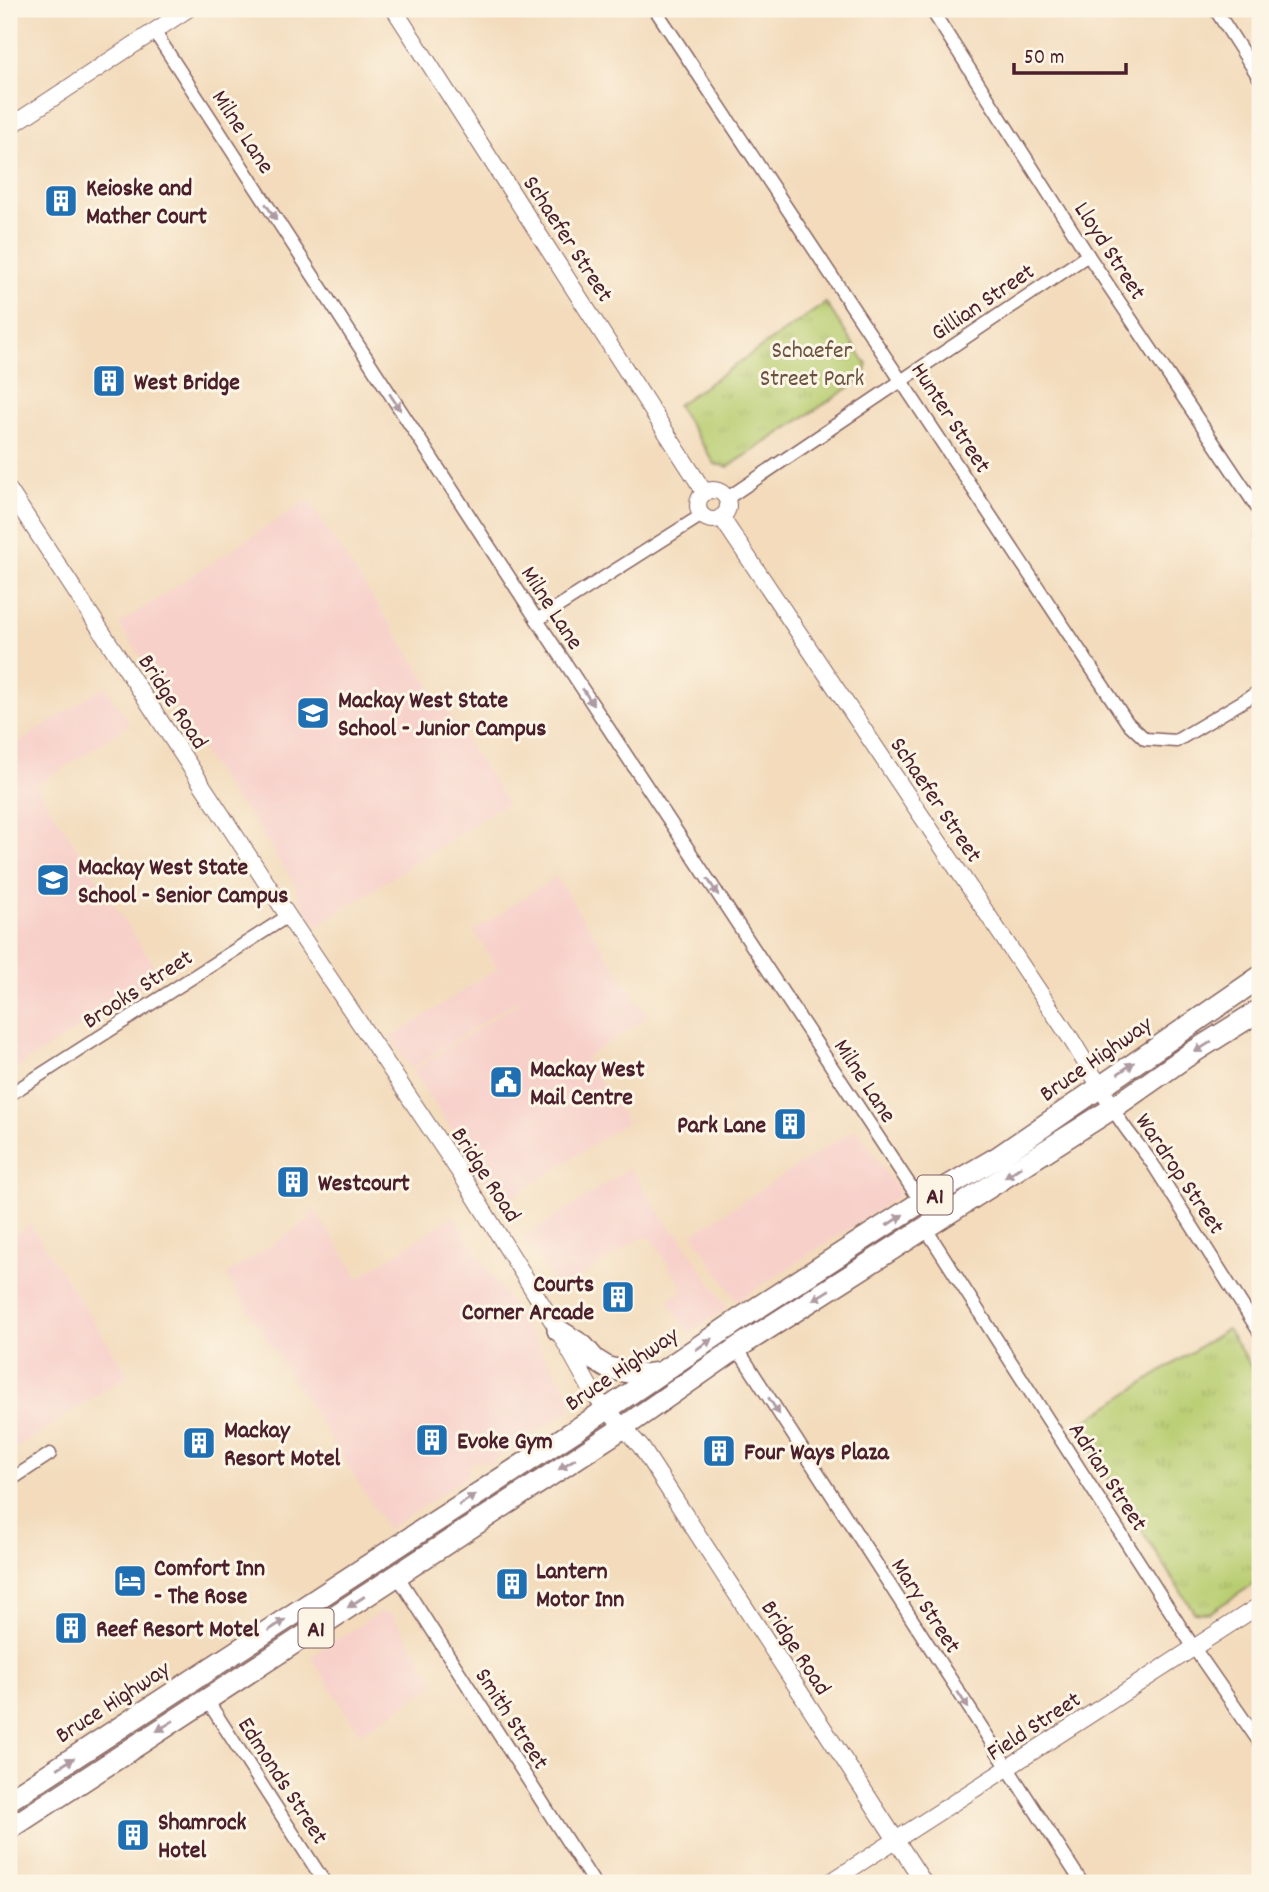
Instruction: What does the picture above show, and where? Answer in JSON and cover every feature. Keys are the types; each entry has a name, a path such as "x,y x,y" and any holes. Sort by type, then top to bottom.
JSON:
{"highway":[{"name":"Bruce Highway","path":"9,1800 740,1319 921,1202 1000,1156 1260,976"},
{"name":"Bruce Highway","path":"9,1829 624,1427 737,1348 926,1229 1260,1010"},
{"path":"558,1330 583,1346 595,1360 608,1368 644,1375 663,1372"}],"street":[{"path":"9,127 188,9"},
{"name":"Schaefer Street","path":"394,9 705,493"},
{"name":"Hunter Street","path":"655,9 1127,722 1145,739 1176,741 1260,691"},
{"name":"Lloyd Street","path":"931,9 1088,255 1260,512"},
{"path":"1215,9 1260,79"},
{"name":"Milne Lane","path":"154,31 537,620 921,1202"},
{"name":"Gillian Street","path":"726,499 1088,255"},
{"name":"Bridge Road","path":"9,490 288,916 462,1175 558,1330 580,1372 607,1409 641,1447 924,1883"},
{"path":"715,490 726,499 727,509 721,517 711,520 702,515 698,506 705,493 715,490"},
{"path":"537,620 702,515"},
{"name":"Schaefer Street","path":"721,517 1064,1028 1113,1108"},
{"path":"1260,527 1260,537"},
{"name":"Brooks Street","path":"9,1095 288,916"},
{"name":"Wardrop Street","path":"1113,1108 1118,1119 1136,1139 1154,1166 1260,1333"},
{"name":"Adrian Street","path":"926,1229 1194,1648 1260,1743"},
{"name":"Mary Street","path":"737,1348 1082,1883"},
{"path":"9,1481 50,1454"},
{"name":"Smith Street","path":"397,1575 594,1883"},
{"name":"Field Street","path":"830,1883 1260,1605"},
{"name":"Edmonds Street","path":"207,1700 325,1883"}],"shaded area":[{"name":"Mackay West State School - Junior Campus","path":"308,500 507,803 317,926 297,895 296,886 244,807 236,802 119,624"},
{"name":"Mackay West State School - Senior Campus","path":"105,686 130,724 36,786 160,975 9,1073 9,745 11,748"},
{"path":"556,877 648,1017 585,1058 627,1122 501,1205 413,1071 520,1001 518,999 411,1069 391,1038 498,968 474,931"},
{"path":"856,1128 898,1191 897,1197 737,1301 693,1234"},
{"path":"630,1168 674,1234 677,1232 727,1308 689,1333 668,1301 685,1290 651,1238 642,1237 558,1292 523,1238"},
{"path":"313,1208 359,1278 453,1216 572,1397 570,1410 489,1463 476,1460 470,1464 467,1477 388,1529 226,1275 311,1219 307,1213"},
{"path":"30,1224 128,1375 9,1453 9,1238"},
{"path":"380,1612 392,1615 437,1684 360,1733 311,1657"}],"green space":[{"name":"Schaefer Street Park","path":"826,303 867,365 864,378 728,467 715,464 677,405"},
{"path":"1227,1329 1260,1380 1260,1580 1209,1613 1194,1612 1076,1427"}],"place":[{"name":"Keioske and Mather Court","path":"61,201"},
{"name":"West Bridge","path":"109,381"},
{"name":"Mackay West State School - Junior Campus","path":"313,713"},
{"name":"Mackay West State School - Senior Campus","path":"53,880"},
{"name":"Mackay West Mail Centre","path":"506,1082"},
{"name":"Park Lane","path":"790,1124"},
{"name":"Westcourt","path":"293,1182"},
{"name":"Courts Corner Arcade","path":"618,1297"},
{"name":"Evoke Gym","path":"432,1440"},
{"name":"Mackay Resort Motel","path":"199,1443"},
{"name":"Four Ways Plaza","path":"719,1451"},
{"name":"Comfort Inn - The Rose","path":"130,1581"},
{"name":"Lantern Motor Inn","path":"512,1584"},
{"name":"Reef Resort Motel","path":"71,1628"},
{"name":"Shamrock Hotel","path":"133,1835"}]}
